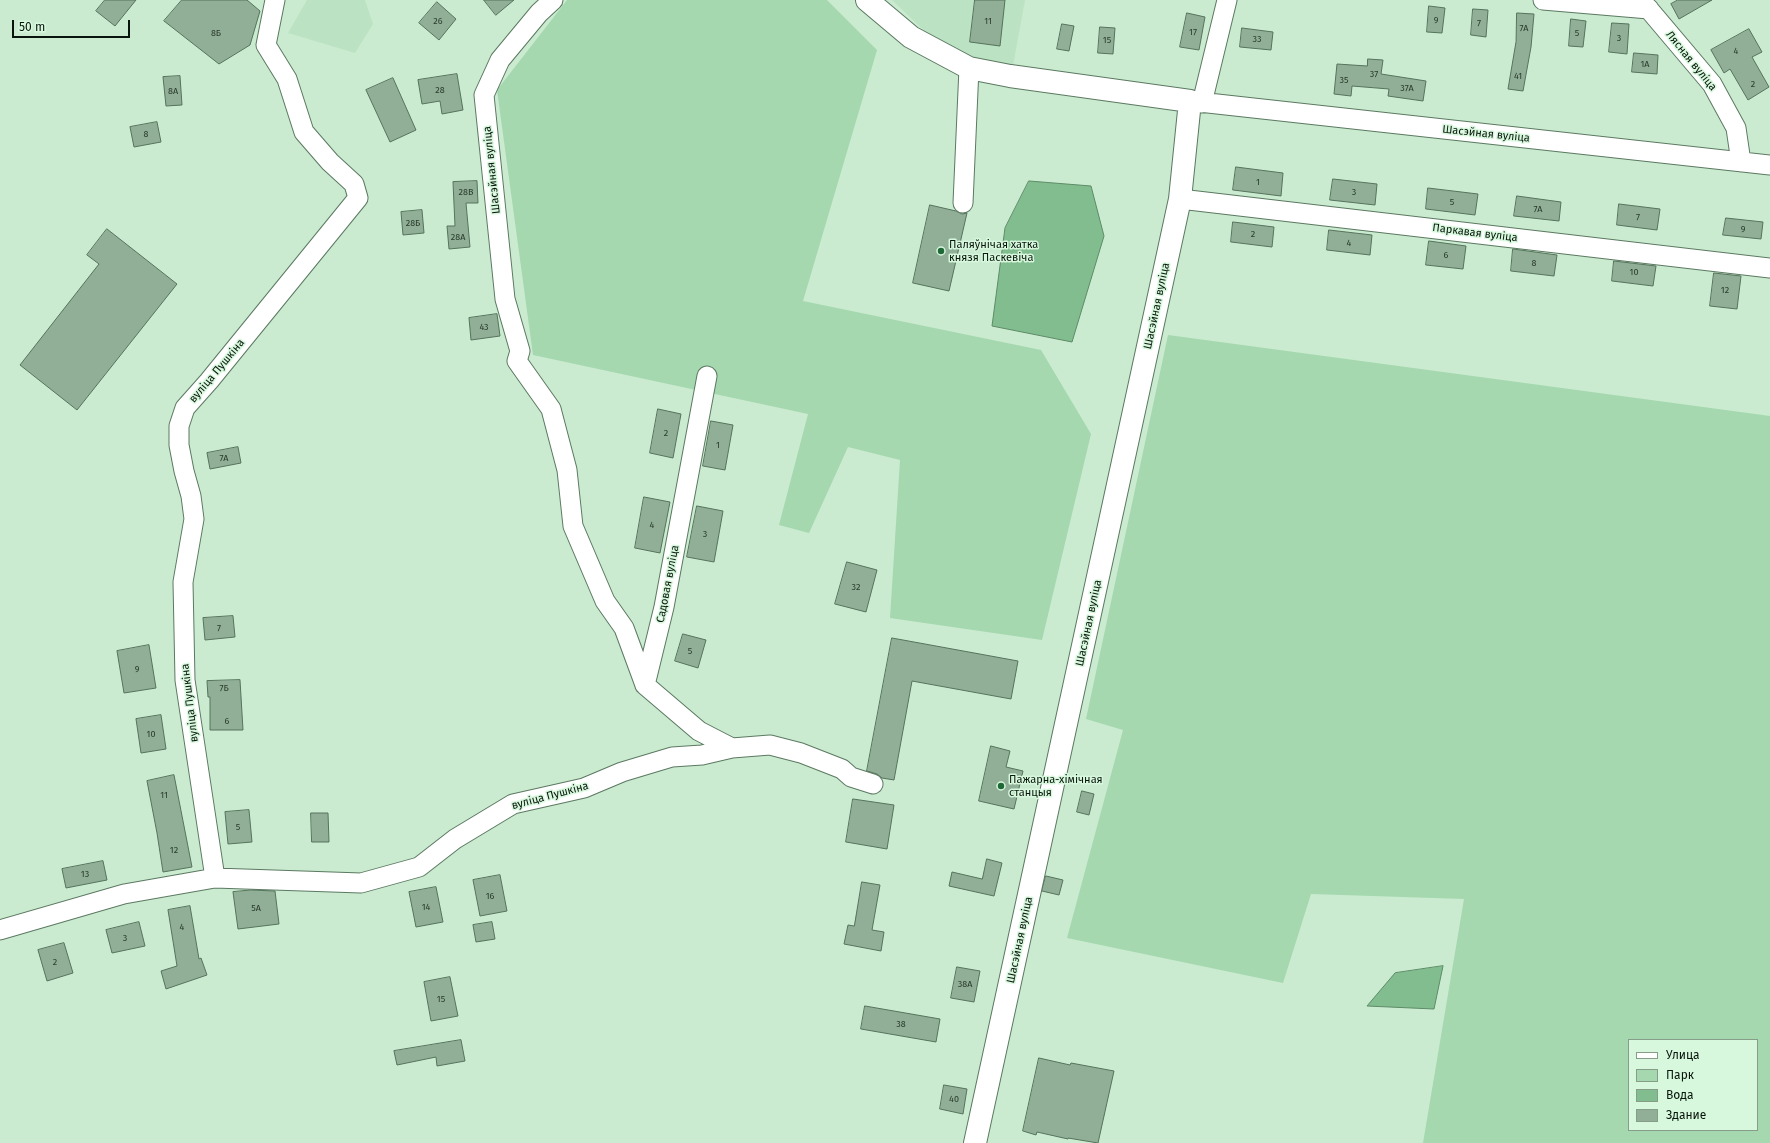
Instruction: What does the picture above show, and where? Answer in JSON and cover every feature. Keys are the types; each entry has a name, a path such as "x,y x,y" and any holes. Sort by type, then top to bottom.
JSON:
{"main road":[{"name":"Шасэйная вуліца","path":"868,0 911,37 969,68 1010,76 1196,102 1180,199 976,1143"}],"street":[{"name":"вуліца Пушкіна","path":"215,878 185,680 183,582 194,519 191,496 179,446 179,426 185,408 209,381 358,198 354,184 330,162 304,132 287,79 266,46 275,0"},
{"name":"Шасэйная вуліца","path":"553,0 539,13 500,60 484,95 505,299 520,351 517,361 551,409 567,470 573,526 605,601 624,628 646,685"},
{"name":"Шасэйная вуліца","path":"1227,0 1196,102 1770,165"},
{"name":"Лясная вуліца","path":"1544,0 1645,5 1712,84 1736,128 1740,162"},
{"path":"963,203 969,68"},
{"name":"Паркавая вуліца","path":"1180,199 1770,268"},
{"name":"Садовая вуліца","path":"646,685 664,607 707,376"},
{"path":"646,685 699,731 732,748"},
{"name":"вуліца Пушкіна","path":"0,930 124,894 215,878 361,883 419,867 455,839 513,804 584,788 622,772 672,757 702,755 732,748 770,744 842,769 851,777 873,784"}],"shaded area":[{"path":"307,0 365,0 373,24 355,53 288,33"},
{"path":"892,0 1025,0 1013,66 969,56 934,40"}],"green space":[{"path":"567,0 827,0 877,50 803,301 1041,350 1091,434 1042,640 890,618 900,460 848,447 809,533 779,525 808,414 533,355 497,90"},
{"path":"1168,335 1770,416 1770,1143 1423,1143 1464,899 1311,894 1283,983 1067,938 1123,730 1086,719"}],"water":[{"path":"1029,181 1091,186 1104,236 1072,342 992,326 1005,228"},
{"path":"1443,966 1434,1009 1367,1006 1395,973"}],"building":[{"path":"105,0 136,0 115,26 96,11"},
{"path":"182,0 247,0 260,11 250,45 219,64 164,21"},
{"path":"484,0 514,0 496,15"},
{"path":"975,0 1005,0 1000,46 970,42"},
{"path":"1678,0 1712,0 1679,19 1671,4"},
{"path":"437,2 456,19 439,40 419,23"},
{"path":"1429,6 1445,8 1442,33 1427,32"},
{"path":"1473,9 1488,10 1486,37 1471,35"},
{"path":"1187,13 1205,17 1199,50 1180,47"},
{"path":"1517,13 1534,14 1531,47 1523,91 1508,89 1516,42"},
{"path":"1571,19 1586,21 1583,47 1569,46"},
{"path":"1612,23 1629,24 1627,54 1609,52"},
{"path":"1062,24 1074,26 1069,51 1057,49"},
{"path":"1100,27 1115,28 1113,54 1098,53"},
{"path":"1242,28 1273,32 1271,50 1240,47"},
{"path":"1749,29 1762,52 1752,57 1769,87 1748,100 1730,69 1724,73 1711,50"},
{"path":"1634,53 1658,55 1657,74 1632,72"},
{"path":"1368,59 1383,60 1381,74 1426,81 1423,101 1388,96 1389,89 1352,86 1351,96 1334,94 1337,64 1367,66"},
{"path":"457,74 463,110 442,114 440,101 422,104 418,80"},
{"path":"180,76 182,105 166,106 163,77"},
{"path":"393,78 416,130 390,142 366,90"},
{"path":"157,122 161,142 134,147 130,127"},
{"path":"1236,167 1283,173 1281,196 1233,190"},
{"path":"1333,179 1377,184 1375,205 1330,200"},
{"path":"477,181 478,203 466,203 470,247 449,249 447,226 455,226 453,182"},
{"path":"1428,188 1478,194 1475,215 1426,209"},
{"path":"1517,196 1561,202 1559,221 1514,216"},
{"path":"1619,204 1660,209 1657,230 1617,225"},
{"path":"930,205 956,211 962,214 967,213 949,291 913,283"},
{"path":"422,210 424,233 403,235 401,212"},
{"path":"1726,218 1763,222 1761,239 1723,235"},
{"path":"1233,222 1274,227 1272,247 1231,242"},
{"path":"107,229 177,284 77,410 20,365 99,264 87,255"},
{"path":"1329,230 1372,235 1370,255 1327,250"},
{"path":"1429,241 1466,246 1463,269 1426,265"},
{"path":"1513,249 1557,255 1554,276 1511,271"},
{"path":"1614,261 1656,266 1653,286 1612,281"},
{"path":"1714,273 1741,276 1737,309 1710,306"},
{"path":"497,314 500,336 471,340 469,318"},
{"path":"658,409 681,414 673,458 650,453"},
{"path":"711,421 733,425 725,470 703,466"},
{"path":"238,447 241,463 210,469 207,453"},
{"path":"644,497 670,502 660,553 635,548"},
{"path":"697,506 723,511 714,562 687,557"},
{"path":"847,562 877,570 866,612 835,604"},
{"path":"233,616 235,637 205,640 203,618"},
{"path":"683,634 706,640 698,668 675,661"},
{"path":"892,638 1018,661 1011,699 912,681 894,780 882,778 877,774 867,771"},
{"path":"149,645 156,688 124,693 117,651"},
{"path":"240,680 243,730 210,730 210,697 208,697 207,681"},
{"path":"161,715 166,749 141,753 136,719"},
{"name":"Пажарна-хімічная станцыя","path":"991,746 1010,751 1006,767 1023,771 1014,809 979,801"},
{"path":"174,775 192,867 163,872 147,781"},
{"path":"1082,791 1094,794 1089,815 1077,812"},
{"path":"853,799 894,805 887,849 846,842"},
{"path":"249,810 252,842 228,844 225,812"},
{"path":"311,813 328,813 329,842 312,842"},
{"path":"987,859 1002,863 994,896 949,886 952,872 982,879"},
{"path":"103,861 107,880 66,888 62,869"},
{"path":"500,875 507,911 480,916 473,880"},
{"path":"1046,876 1063,880 1059,895 1042,891"},
{"path":"862,882 880,885 872,930 884,932 881,951 844,944 848,925 854,926"},
{"path":"436,887 443,922 416,927 409,892"},
{"path":"251,890 275,891 279,924 238,929 233,892"},
{"path":"190,906 199,959 201,958 207,975 166,989 161,971 177,966 168,910"},
{"path":"139,922 145,946 112,953 106,930"},
{"path":"492,922 495,939 476,942 473,925"},
{"path":"64,943 73,973 47,981 38,950"},
{"path":"957,967 980,971 974,1002 951,998"},
{"path":"450,977 458,1016 431,1021 424,982"},
{"path":"865,1006 940,1019 936,1042 861,1029"},
{"path":"461,1040 465,1061 437,1066 436,1057 397,1065 394,1051"},
{"path":"1039,1058 1070,1065 1071,1063 1114,1071 1098,1143 1068,1139 1037,1132 1036,1135 1023,1131"},
{"path":"944,1085 967,1089 963,1114 940,1109"}],"place":[{"name":"Паляўнічая хатка князя Паскевіча","path":"941,251"},
{"name":"Пажарна-хімічная станцыя","path":"1001,786"}]}
